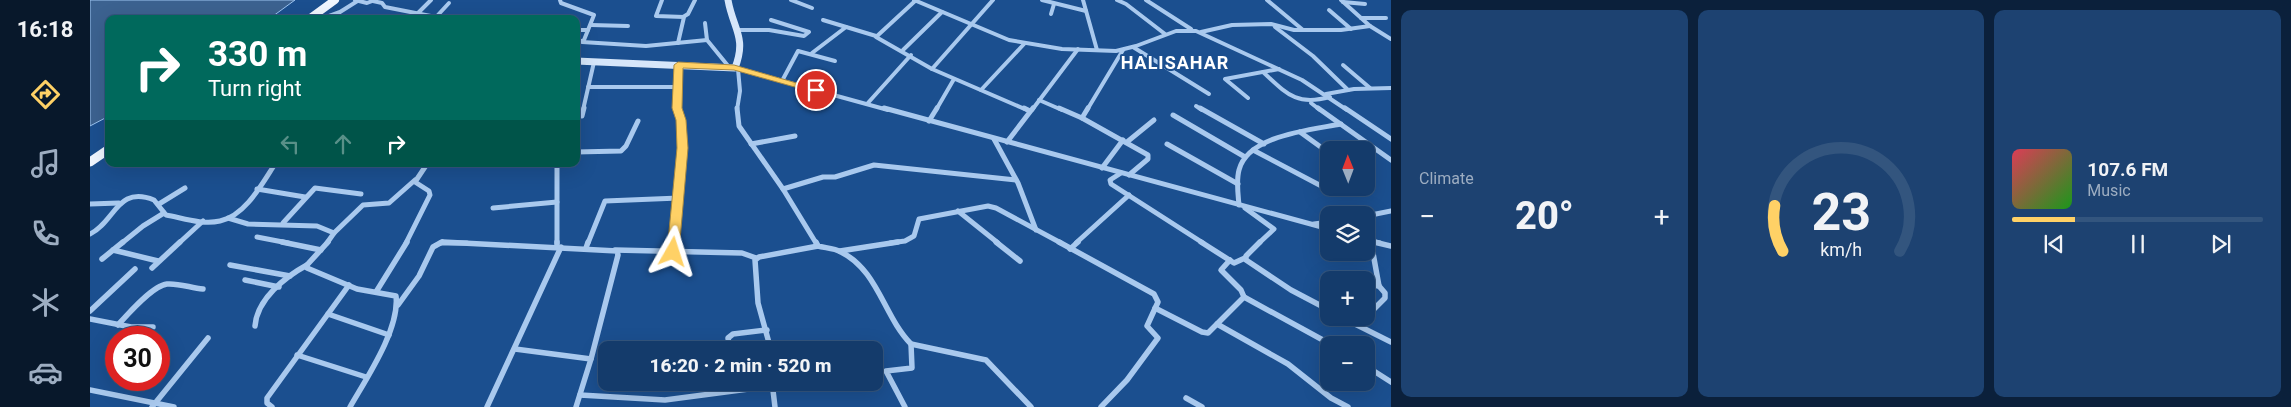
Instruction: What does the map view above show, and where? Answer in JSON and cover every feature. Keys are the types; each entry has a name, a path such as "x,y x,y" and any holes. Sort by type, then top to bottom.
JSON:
{"main road":[{"path":"314,15 335,0"},
{"path":"90,162 105,153"}],"street":[{"path":"332,15 357,0 367,3 374,0 382,3 385,8 417,14 431,0"},
{"path":"560,0 560,3 594,16 582,42 642,46 707,40"},
{"path":"662,0 656,16 683,17 688,14 695,0"},
{"path":"728,0 742,44 740,56 734,68"},
{"path":"791,0 812,8"},
{"path":"876,36 914,0 1004,38 1024,44 1078,49 1123,50 1170,32 1192,30"},
{"path":"932,69 973,25 993,0"},
{"path":"1042,0 1086,12"},
{"path":"1083,0 1097,50"},
{"path":"1117,0 1126,4 1165,34"},
{"path":"1146,0 1192,30 1280,69 1328,95 1391,139"},
{"path":"1266,0 1303,30"},
{"path":"1342,1 1365,4"},
{"path":"1342,1 1370,26 1391,39"},
{"path":"438,15 449,3"},
{"path":"1051,14 1054,4"},
{"path":"1329,10 1351,29"},
{"path":"903,50 942,12"},
{"path":"678,43 683,17"},
{"path":"1361,18 1386,18"},
{"path":"738,30 773,30 804,36 809,32 770,20"},
{"path":"823,20 876,36 903,50 932,69 1030,111"},
{"path":"705,23 707,40 734,68 740,91 736,117 739,126 783,189 818,246"},
{"path":"591,24 628,26"},
{"path":"1200,32 1229,25 1271,24 1291,30 1351,29 1370,26"},
{"path":"1271,24 1313,56 1348,90"},
{"path":"812,54 846,27"},
{"path":"580,30 588,30"},
{"path":"981,90 1024,44"},
{"path":"1133,47 1209,94"},
{"path":"1007,142 1078,49"},
{"path":"1082,118 1123,50"},
{"path":"782,81 798,51 835,61"},
{"path":"867,104 911,55"},
{"path":"580,61 734,68 1320,227"},
{"path":"582,116 594,62"},
{"path":"673,252 682,148 681,120 677,108 678,65"},
{"path":"1343,65 1370,88"},
{"path":"1248,98 1225,79 1280,69"},
{"path":"1263,72 1292,97 1311,103 1391,160"},
{"path":"929,121 954,79"},
{"path":"588,87 677,88"},
{"path":"1311,103 1328,95 1348,90 1391,88"},
{"path":"1039,100 1082,118 1149,156 1128,175"},
{"path":"1196,106 1264,144"},
{"path":"1173,115 1245,157"},
{"path":"1102,168 1125,141 1154,120"},
{"path":"580,152 621,151 626,146 638,121"},
{"path":"1239,205 1238,168 1245,157 1253,150 1264,144 1300,132 1341,124"},
{"path":"1300,132 1320,146"},
{"path":"750,144 795,136"},
{"path":"994,138 1016,180 1037,230"},
{"path":"1167,144 1238,184"},
{"path":"1253,150 1320,185"},
{"path":"783,189 822,177 835,177 874,165 1016,180"},
{"path":"102,259 164,213 203,221 220,221 228,218 258,190 273,167"},
{"path":"254,326 254,319 260,307 290,276 307,265 334,233 363,205 389,203 415,180 425,167"},
{"path":"487,407 515,349 559,247 557,167"},
{"path":"1120,173 1109,182 1235,263 1245,258 1274,229 1239,205"},
{"path":"376,292 408,238 430,195 415,180"},
{"path":"159,204 186,188"},
{"path":"282,223 315,188 361,194"},
{"path":"258,190 305,197"},
{"path":"90,234 100,228 119,203 134,195 151,198 159,204 164,213"},
{"path":"1070,249 1129,195"},
{"path":"586,248 605,201 679,198"},
{"path":"493,208 557,202"},
{"path":"90,204 119,203"},
{"path":"840,251 909,240 914,236 919,219 984,206 992,207 1156,296 1158,302 1147,326 1158,338 1127,380 1101,407"},
{"path":"958,211 1020,261"},
{"path":"1375,214 1391,211"},
{"path":"228,218 247,224 282,223 321,227 334,233"},
{"path":"152,268 203,221"},
{"path":"1312,225 1320,224"},
{"path":"257,237 321,250"},
{"path":"1375,242 1391,246"},
{"path":"350,407 389,335 398,305 419,276 437,243 744,253 756,258 818,246 840,251 858,263 877,289 903,336 911,344 970,355 986,360 1031,407"},
{"path":"113,250 158,261"},
{"path":"576,407 591,359 618,255 614,250"},
{"path":"756,258 754,262 758,303 770,341"},
{"path":"1245,258 1281,284 1320,305"},
{"path":"1230,260 1221,270 1241,290 1244,297 1320,338"},
{"path":"1373,261 1378,286 1385,293 1385,298 1375,308"},
{"path":"230,265 290,276"},
{"path":"307,265 310,271 349,286 396,296 398,305"},
{"path":"90,310 135,269"},
{"path":"245,280 279,287"},
{"path":"118,325 161,286 203,289"},
{"path":"272,407 267,403 267,398 349,286"},
{"path":"1155,308 1204,333 1208,333 1244,297"},
{"path":"328,314 389,335"},
{"path":"90,320 136,326"},
{"path":"1217,324 1288,364 1331,398 1348,407"},
{"path":"1359,326 1391,342"},
{"path":"728,341 728,338 732,334 767,330"},
{"path":"154,405 208,338"},
{"path":"905,407 886,371 912,368 911,344"},
{"path":"515,349 591,359"},
{"path":"297,355 366,377"},
{"path":"1375,372 1391,382"},
{"path":"90,390 154,405 174,407"},
{"path":"580,395 665,400 737,391"},
{"path":"773,391 775,407"},
{"path":"1186,398 1202,407"}],"water":[{"path":"90,0 295,0 274,15 105,15 105,118 90,126"}],"district":[{"name":"HALISAHAR","path":"1175,63"}],"route":[{"path":"673,252 682,148 681,120 677,108 678,65 729,67 816,90"}]}
